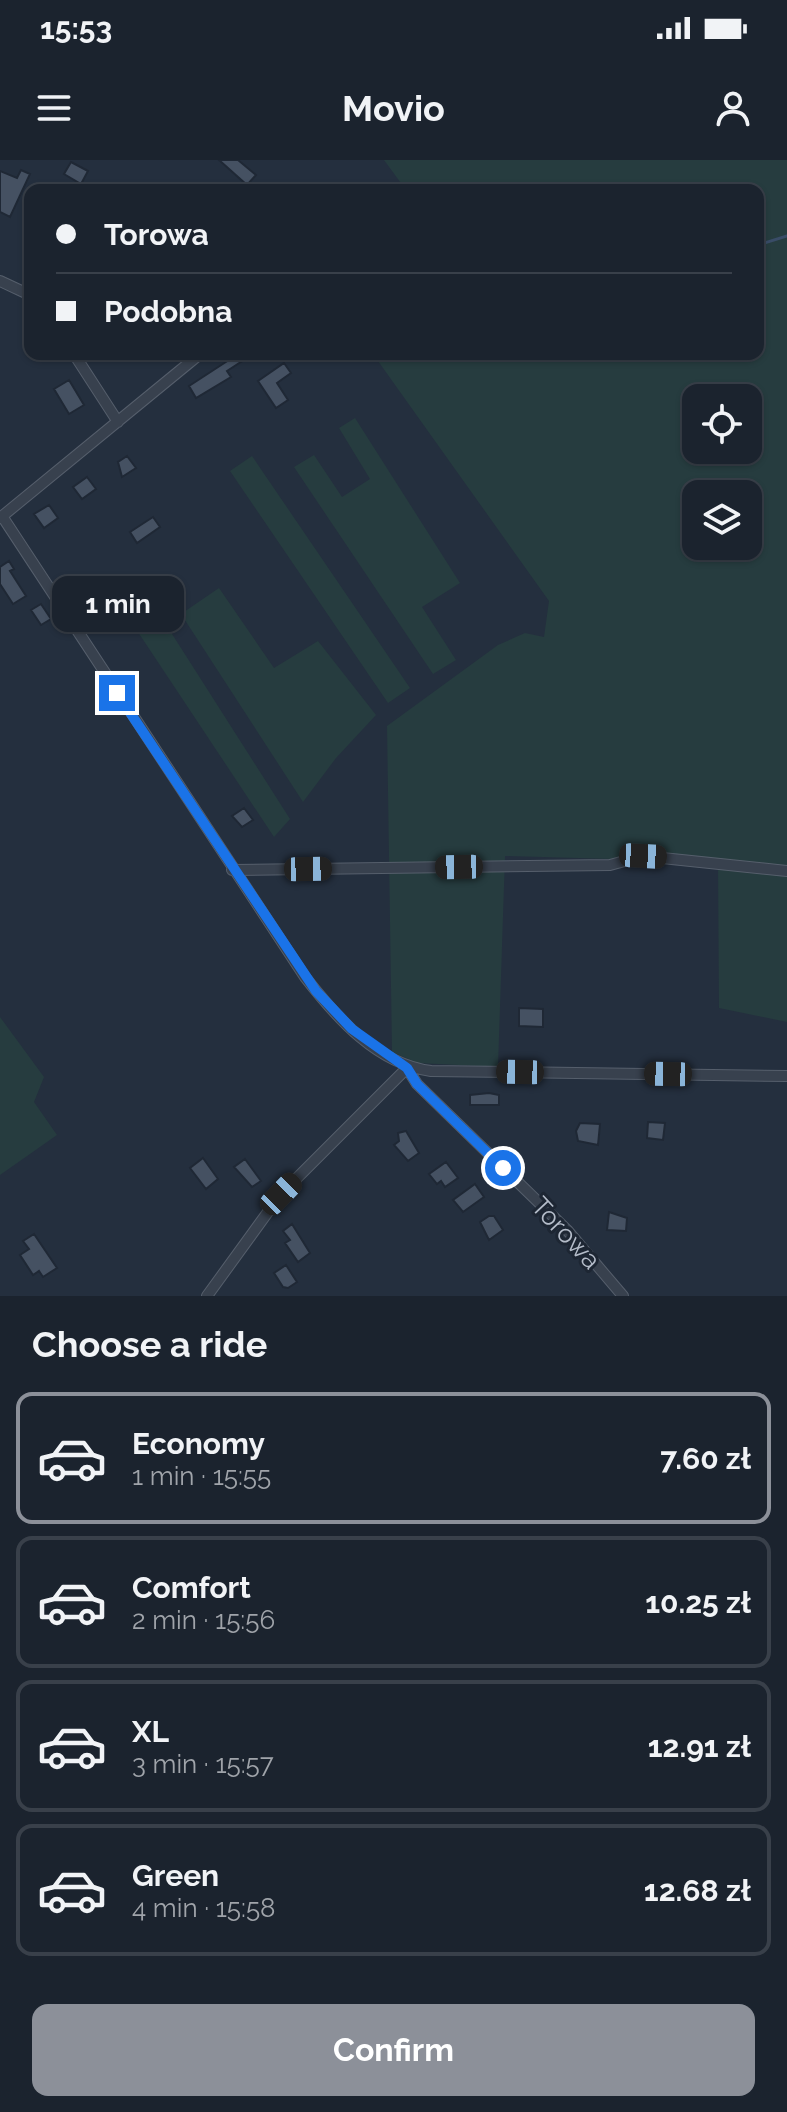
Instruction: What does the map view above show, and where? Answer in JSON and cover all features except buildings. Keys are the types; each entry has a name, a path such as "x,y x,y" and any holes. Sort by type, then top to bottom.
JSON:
{"street":[{"path":"0,281 24,292"},
{"path":"78,360 118,422"},
{"path":"193,360 1,517 232,870 327,1005 377,1049 407,1068 787,1076"},
{"path":"232,870 610,865 643,856 689,858 764,871 787,871"},
{"path":"207,1296 281,1194 407,1068"},
{"name":"Torowa","path":"407,1068 417,1084 567,1230 623,1296"}],"green space":[{"path":"384,160 787,160 787,1022 719,1008 718,862 505,856 498,1067 418,1063 392,1052 387,726 498,645 525,633 544,637 549,601 377,360 764,360 764,184 402,184"},
{"path":"355,418 460,583 422,607 456,660 433,674 294,467 314,455 342,497 370,479 339,428"},
{"path":"252,456 410,688 388,703 230,471"},
{"path":"219,588 274,668 318,641 376,715 336,758 303,802 181,614"},
{"path":"151,601 290,819 274,837 124,611"},
{"path":"0,1017 44,1077 34,1102 57,1135 0,1175"}],"waterway":[{"path":"764,243 787,236"}],"route":[{"path":"117,693 232,870 327,1005 377,1049 407,1068 417,1084 503,1168"}]}
